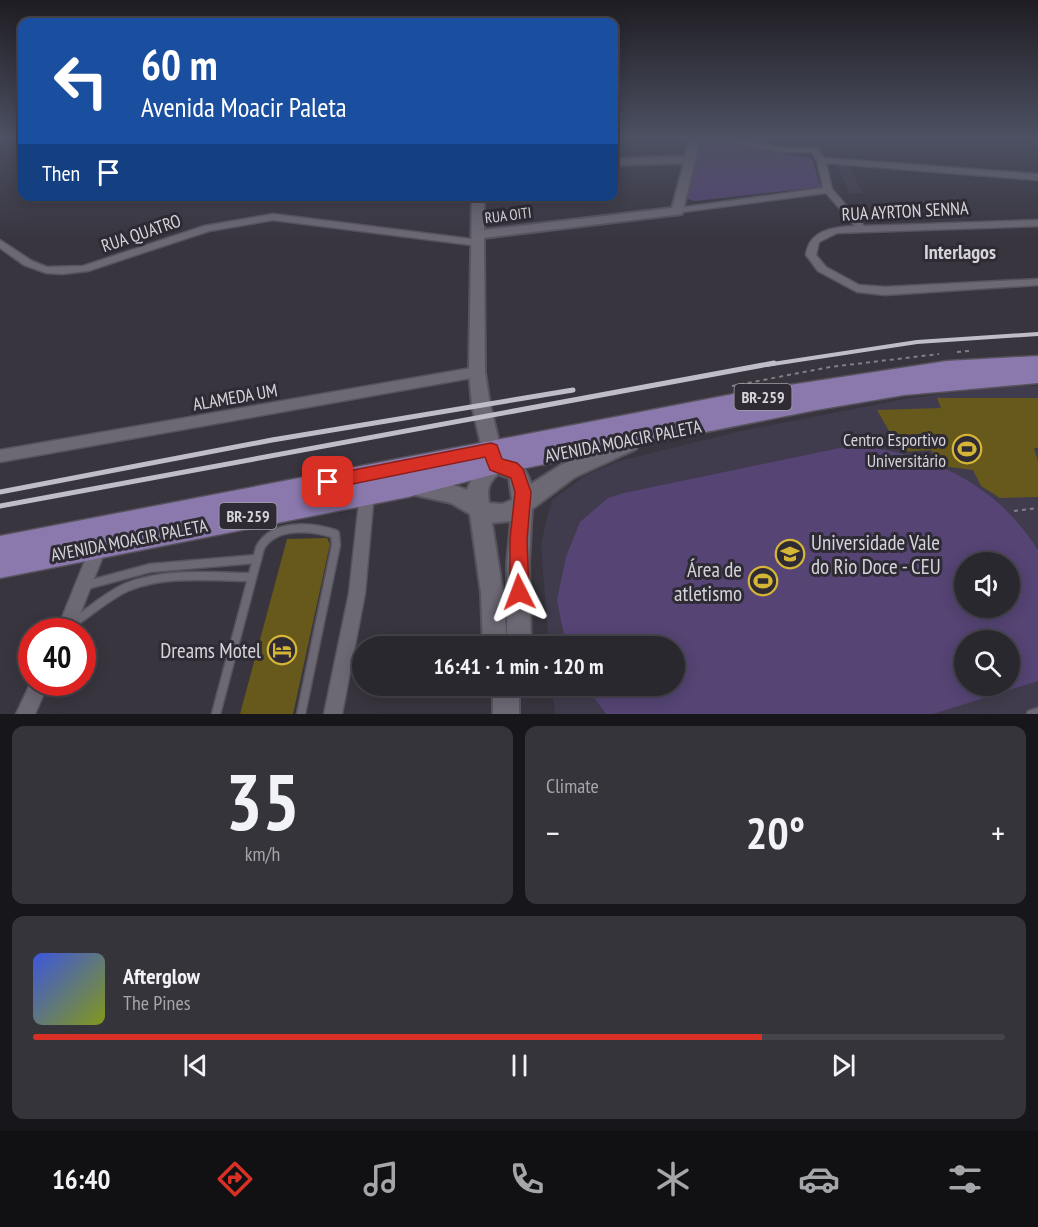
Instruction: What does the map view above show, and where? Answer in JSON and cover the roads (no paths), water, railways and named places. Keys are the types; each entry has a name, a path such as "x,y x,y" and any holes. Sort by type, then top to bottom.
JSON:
{"main road":[{"name":"AVENIDA MOACIR PALETA","path":"0,548 493,457 711,406 947,368 1038,363"},
{"name":"AVENIDA MOACIR PALETA","path":"0,566 367,493 408,487 493,457 638,439 816,402 904,388 1038,376"}],"street":[{"path":"678,211 687,172"},
{"path":"824,172 828,190 861,228"},
{"path":"978,172 1038,177"},
{"name":"RUA OITI","path":"478,239 828,190"},
{"path":"478,201 477,372 481,405 493,457 478,483 479,507 492,593 494,636"},
{"name":"RUA QUATRO","path":"0,243 28,263 46,270 62,271 84,269 207,228 273,217 478,239"},
{"name":"RUA AYRTON SENNA","path":"1038,223 836,230 817,237 812,243 811,255 822,269 857,288 885,291 1038,282"},
{"name":"ALAMEDA UM","path":"0,456 477,372"},
{"path":"408,487 447,492 487,512 505,514 513,512 537,492 580,464 638,439"},
{"path":"493,457 518,474 523,492 518,563 519,636"},
{"path":"333,714 357,593 367,493"},
{"path":"69,618 99,545"},
{"path":"25,714 33,696"}],"lane":[{"path":"216,714 256,559 264,540 273,533 325,529 335,534 336,545 301,714"},
{"path":"83,586 118,572 144,567 256,559"},
{"path":"82,618 124,589 137,583 202,578 252,578"},
{"path":"1031,714 1038,712"}],"railway":[{"path":"766,365 917,342 1038,334"},
{"path":"0,506 774,363"},
{"path":"0,492 272,440 573,390"}],"place":[{"name":"Centro Esportivo Universitário","path":"967,449"},
{"name":"Universidade Vale do Rio Doce - CEU","path":"790,554"},
{"name":"Área de atletismo","path":"763,581"},
{"name":"Dreams Motel","path":"282,650"}],"district":[{"name":"Interlagos","path":"960,252"}]}
